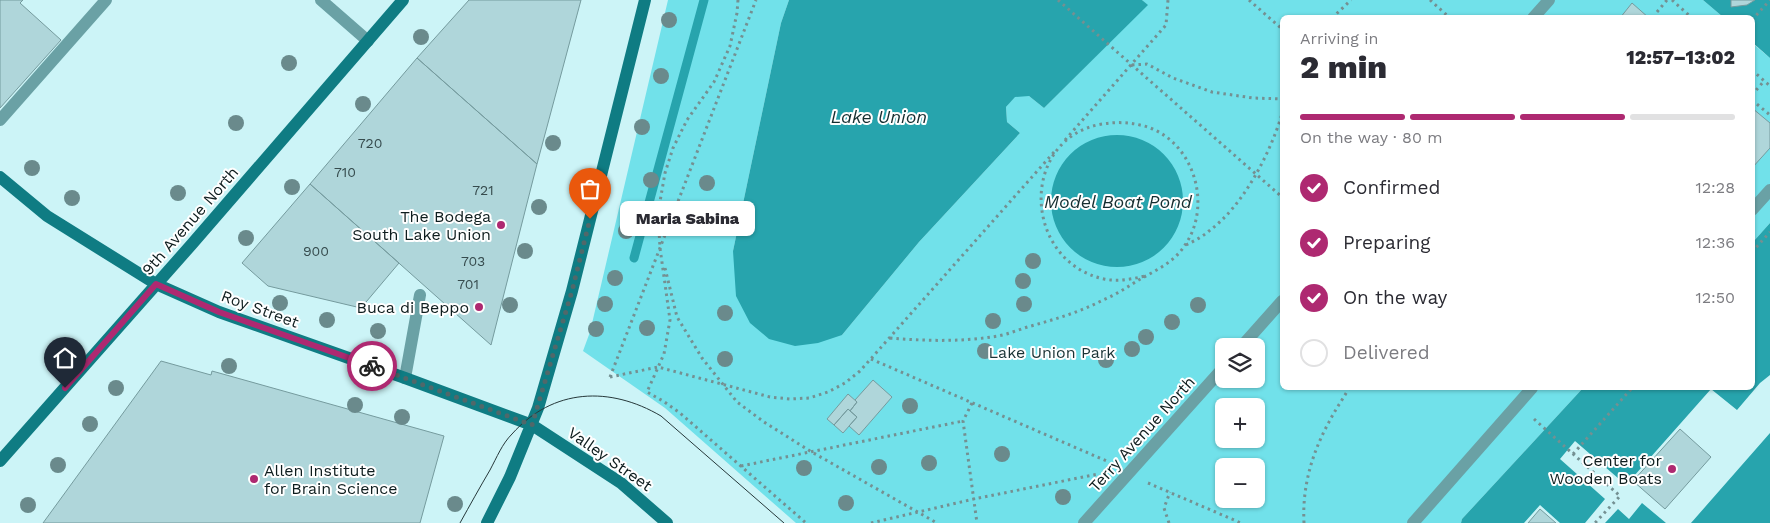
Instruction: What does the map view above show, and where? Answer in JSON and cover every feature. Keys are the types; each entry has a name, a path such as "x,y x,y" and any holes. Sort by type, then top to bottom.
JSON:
{"main road":[{"name":"9th Avenue North","path":"0,461 403,0"},
{"path":"487,523 502,496 532,425 572,291 644,0"},
{"name":"Roy Street","path":"0,176 47,216 156,284 219,312 532,425"},
{"name":"Valley Street","path":"532,425 621,483 667,523"}],"street":[{"path":"0,120 106,0"},
{"path":"321,0 368,41"},
{"path":"1536,15 1549,0"},
{"path":"1755,207 1770,190"},
{"path":"404,378 420,295"},
{"path":"1249,338 1280,303"},
{"name":"Terry Avenue North","path":"1084,523 1215,377"},
{"path":"1413,523 1530,390"}],"path":[{"path":"738,0 738,13 730,46 714,82 687,120 665,173 658,213 660,248 670,320 664,354 647,392 680,413 806,523"},
{"path":"756,0 610,378 658,367 770,397 790,399 809,398 828,392 845,383 890,338 1166,25 1168,0"},
{"path":"1058,0 1280,195"},
{"path":"1249,0 1280,27"},
{"path":"1335,15 1351,0"},
{"path":"1430,0 1447,15"},
{"path":"1657,12 1667,0"},
{"path":"1672,0 1689,15"},
{"path":"1755,17 1770,0"},
{"path":"730,46 737,49"},
{"path":"1132,65 1147,64 1173,78 1212,92 1253,98 1280,99"},
{"path":"1755,73 1770,86"},
{"path":"1755,92 1764,81"},
{"path":"1755,102 1770,115"},
{"path":"1185,245 1216,225 1239,199 1256,174 1273,142 1280,120"},
{"path":"890,338 954,340 998,336 1074,313 1104,300 1171,262 1185,245 1195,226 1198,192 1190,164 1178,147 1161,134 1142,125 1120,122 1099,124 1080,132 1061,144 1050,162 1042,182 1040,203 1044,224 1053,243 1066,260 1084,272 1104,279 1118,280 1146,276"},
{"path":"1755,249 1770,232"},
{"path":"660,248 677,317 702,358 737,402 810,452 937,523"},
{"path":"871,359 1112,464"},
{"path":"1304,523 1306,486 1311,464 1319,442 1348,390"},
{"path":"1573,454 1630,390"},
{"path":"972,403 963,422 977,523"},
{"path":"741,466 963,422"},
{"path":"1539,423 1620,496 1595,523"},
{"path":"871,523 974,499 1097,475"},
{"path":"1142,480 1241,523"},
{"path":"1169,523 1164,508 1170,492"}],"green space":[{"name":"Lake Union Park","path":"668,0 789,0 781,23 733,251 842,335 919,242 1020,133 1007,122 1006,107 1015,96 1029,96 1044,108 1147,5 1142,0 1703,0 1721,15 1280,15 1280,390 1581,390 1462,519 1461,523 796,523 665,408 583,351 590,332"},
{"path":"1755,46 1770,58 1770,223 1755,240"}],"water":[{"name":"Lake Union","path":"789,0 1142,0 1148,5 1044,108 1029,96 1015,97 1006,107 1007,122 1020,133 919,242 842,335 818,343 795,346 769,339 750,323 736,296 733,251 781,23"},
{"path":"1703,0 1770,0 1770,58 1755,45 1755,15 1721,15"},
{"name":"Model Boat Pond","path":"1117,135 1130,136 1142,140 1164,154 1178,176 1182,188 1182,214 1178,226 1164,248 1142,262 1130,266 1117,267 1104,266 1092,262 1070,248 1056,226 1052,214 1051,201 1052,188 1056,176 1070,154 1092,140 1104,136"},
{"path":"1770,223 1770,523 1461,523 1462,519 1581,390 1755,390 1755,240"}],"pier":[{"path":"1770,375 1770,433 1691,523 1666,523 1642,503 1629,519 1618,509 1605,523 1585,523 1605,499 1560,459 1575,441 1626,485 1710,390 1737,410 1760,383"},
{"path":"1540,505 1560,523 1524,523"}],"building":[{"path":"0,0 23,0 20,3 61,40 0,108"},
{"path":"469,0 581,0 537,164 417,58"},
{"path":"1731,0 1755,0 1747,5 1731,7"},
{"path":"1632,3 1646,15 1622,15"},
{"path":"417,58 537,164 491,345 310,184"},
{"path":"1755,110 1770,123 1770,148 1755,165"},
{"path":"310,184 399,263 361,308 268,286 242,263"},
{"name":"Allen Institute for Brain Science","path":"161,361 211,375 212,371 444,436 420,523 43,523"},
{"path":"873,380 892,397 859,435 849,426 857,417 850,411 857,402 855,400"},
{"path":"848,394 857,402 834,425 827,419"},
{"path":"848,409 857,417 843,433 834,425"},
{"name":"Center for Wooden Boats","path":"1680,429 1711,457 1665,509 1633,481"},
{"path":"1540,509 1556,523 1528,523"}],"waterway":[{"path":"634,258 704,0"}],"tram line":[{"path":"460,523 502,446 528,419 545,408 564,400 602,396 642,406 661,416 784,523"}],"way so far":[{"path":"372,366 532,425 572,291 590,219"}],"place":[{"name":"Maria Sabina","path":"590,219"},
{"name":"The Bodega South Lake Union","path":"501,225"},
{"name":"Buca di Beppo","path":"479,307"},
{"name":"Center for Wooden Boats","path":"1672,469"},
{"name":"Allen Institute for Brain Science","path":"254,479"}],"route":[{"path":"65,388 156,284 219,312 372,366"}]}
